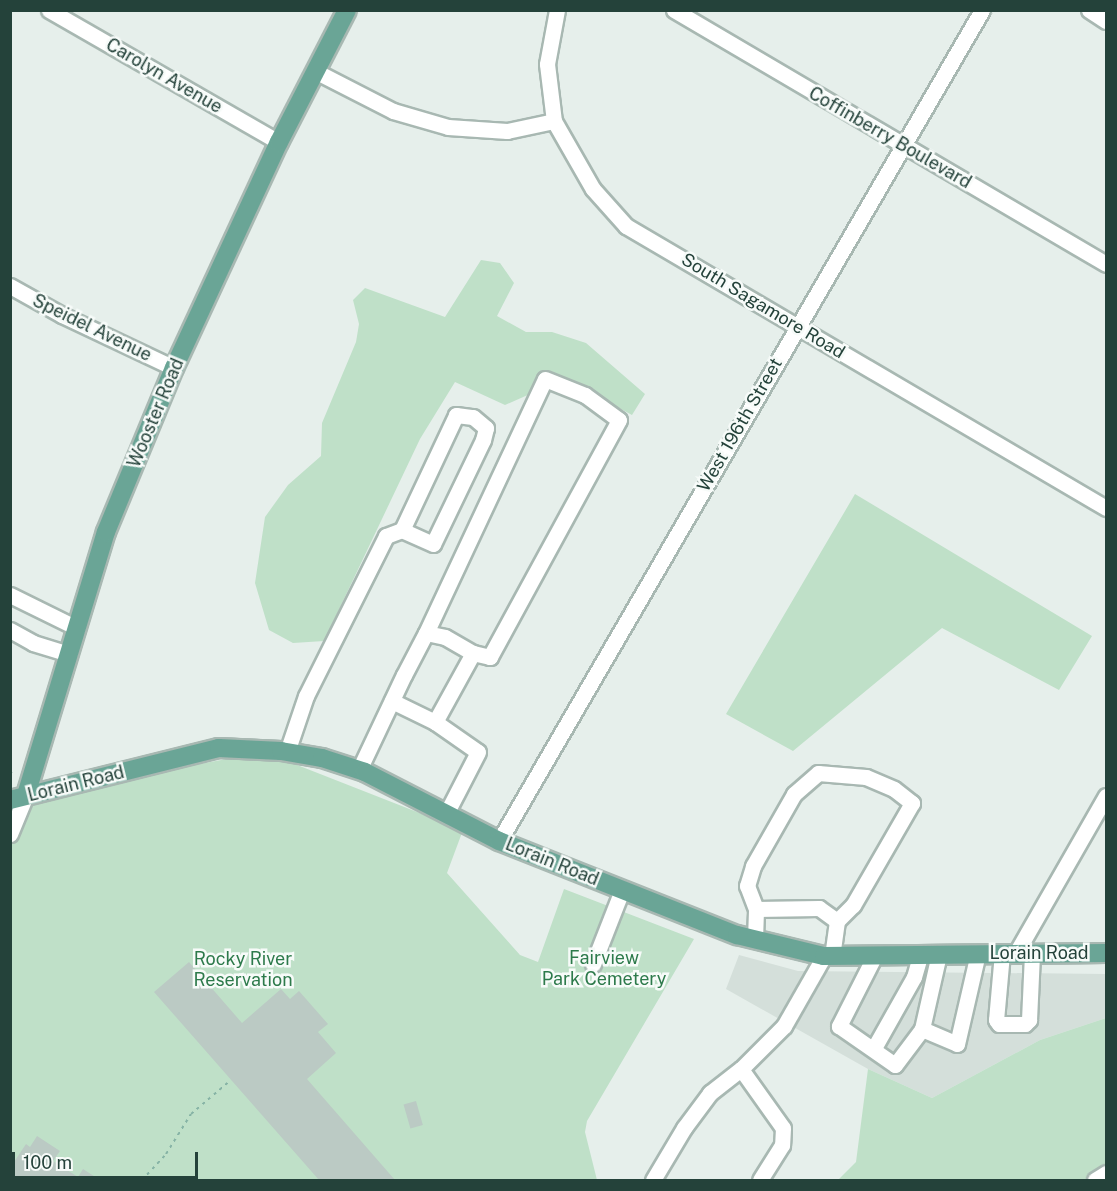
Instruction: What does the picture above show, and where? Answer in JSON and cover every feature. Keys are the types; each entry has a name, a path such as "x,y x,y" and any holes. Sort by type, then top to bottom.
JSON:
{"main road":[{"name":"Wooster Road","path":"18,798 69,654 106,532 174,368 279,142 347,10"},
{"name":"Lorain Road","path":"18,798 219,748 287,752 359,771 499,841 754,939 828,956 1107,952"}],"street":[{"name":"Carolyn Avenue","path":"49,10 279,142"},
{"name":"South Sagamore Road","path":"557,10 547,64 554,121 593,189 626,226 1107,508"},
{"name":"Coffinberry Boulevard","path":"674,10 903,147 1107,264"},
{"name":"West 196th Street","path":"499,841 982,10"},
{"path":"1089,10 1107,21"},
{"path":"315,71 393,111 448,127 507,131 554,121"},
{"name":"Speidel Avenue","path":"10,286 62,315 174,368"},
{"path":"359,771 545,379 585,395 619,420 490,657 473,653 445,637 426,633"},
{"path":"287,752 306,696 386,536 402,530 456,415 473,417 486,428 483,440 433,544 402,530"},
{"path":"10,595 77,628"},
{"path":"10,630 33,643 69,654"},
{"path":"435,722 473,653"},
{"path":"392,701 435,722 477,752 446,814"},
{"path":"653,1180 684,1128 710,1093 741,1069 784,1026 828,956 837,921 853,905 912,803 894,789 866,777 818,773 794,794 753,866 747,886 756,909 754,939"},
{"path":"1017,953 1107,796"},
{"name":"Wooster Road","path":"10,834 18,798"},
{"path":"593,964 622,890"},
{"path":"756,909 819,908 837,921"},
{"path":"922,1029 957,1044 978,953"},
{"path":"875,955 839,1026 874,1048 895,1065 922,1029 939,954"},
{"path":"874,1048 914,977 920,956"},
{"path":"741,1069 783,1128 782,1145 760,1180"},
{"path":"1095,1180 1107,1173"}],"path":[{"path":"10,771 13,775"},
{"path":"142,1180 166,1154 191,1114 231,1080"}],"shaded area":[{"path":"739,955 798,971 1106,974 1106,1018 1040,1040 932,1098 868,1069 726,989"}],"green space":[{"path":"481,260 500,263 514,283 497,316 526,332 552,332 586,343 645,394 632,415 550,371 530,394 505,405 455,382 420,439 324,641 293,643 269,630 255,583 265,517 288,485 321,456 322,423 356,342 359,324 353,300 365,288 445,317"},
{"path":"855,494 1092,636 1059,690 942,628 793,751 726,714"},
{"name":"Rocky River Reservation","path":"264,752 463,830 447,873 520,955 538,962 564,889 694,939 587,1121 585,1132 597,1180 11,1180 10,836 28,796"},
{"path":"1106,1018 1106,1180 838,1180 856,1162 868,1069 932,1098 1040,1040"}],"building":[{"path":"189,962 242,1023 281,989 290,999 299,991 328,1024 318,1032 336,1053 307,1079 395,1180 319,1180 154,992"},
{"path":"416,1101 423,1125 410,1129 404,1105"},
{"path":"37,1136 60,1151 53,1161 78,1177 83,1169 100,1180 10,1180 10,1168 26,1144 30,1147"}],"park label":[{"name":"Fairview Park Cemetery","path":"604,969"}]}
